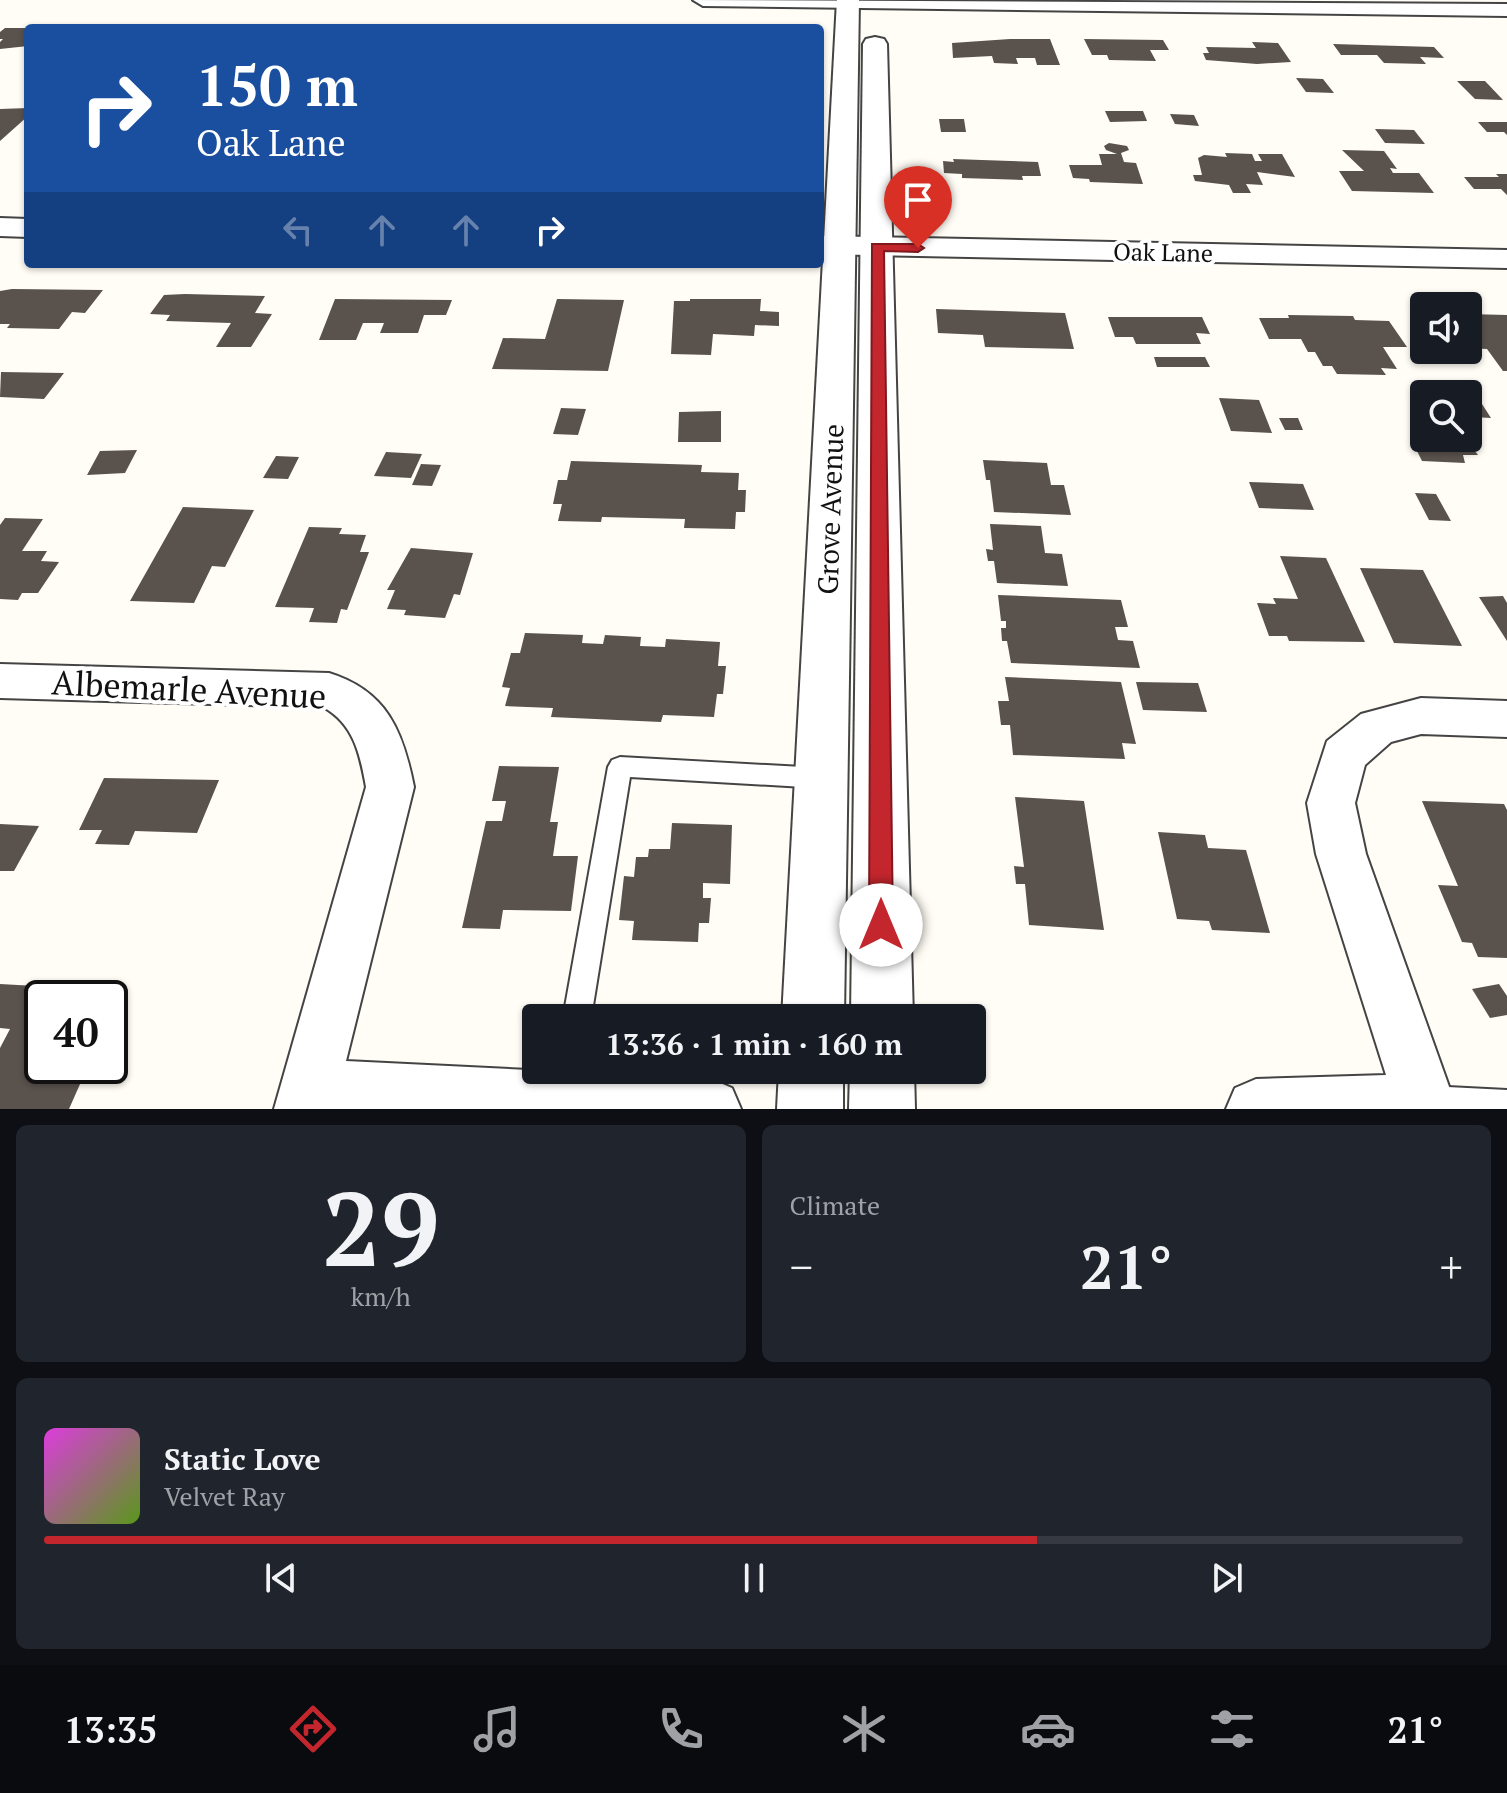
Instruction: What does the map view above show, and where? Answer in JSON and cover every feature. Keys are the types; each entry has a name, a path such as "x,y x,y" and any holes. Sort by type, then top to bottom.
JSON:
{"street":[{"path":"703,0 1507,10"},
{"name":"Grove Avenue","path":"813,1004 845,246 861,2"},
{"path":"0,227 24,228"},
{"name":"Grove Avenue","path":"845,246 881,1004"},
{"name":"Oak Lane","path":"845,246 1507,259"},
{"name":"Albemarle Avenue","path":"0,681 329,690 351,698 383,748 390,787 307,1099"},
{"path":"1256,1109 1425,1105 1341,854 1331,803 1344,755 1377,727 1421,716 1507,719"},
{"path":"810,1109 811,1084"},
{"path":"882,1084 882,1109"},
{"path":"307,1099 566,1086 711,1109"}],"lane":[{"path":"579,1004 620,767 821,778"},
{"path":"1425,1105 1507,1105"}],"building":[{"path":"5,28 24,28 24,46 0,49 3,39 0,39 0,32"},
{"path":"1050,39 1060,65 1037,65 1035,58 1016,58 1018,64 994,63 992,56 953,58 952,43"},
{"path":"1084,39 1163,40 1169,50 1150,50 1156,61 1109,60 1107,55 1092,55"},
{"path":"1252,42 1278,43 1291,62 1257,64 1206,60 1203,53 1209,53 1206,47 1256,48"},
{"path":"1333,44 1434,47 1444,58 1420,57 1426,64 1384,63 1377,55 1341,55"},
{"path":"1296,78 1323,79 1334,93 1306,92"},
{"path":"1457,81 1485,81 1503,100 1475,99"},
{"path":"24,108 24,120 0,141 0,109"},
{"path":"1105,111 1143,111 1147,121 1110,122"},
{"path":"1170,114 1194,115 1199,126 1175,124"},
{"path":"939,119 964,119 966,132 941,132"},
{"path":"1478,122 1507,122 1507,135 1504,132 1487,132"},
{"path":"1375,129 1414,130 1425,144 1385,143"},
{"path":"1109,143 1127,146 1129,150 1121,153 1124,162 1136,163 1143,184 1090,182 1089,179 1073,178 1069,165 1102,165 1099,154 1117,154 1106,150 1104,146"},
{"path":"1342,150 1384,151 1397,169 1390,168 1393,173 1419,173 1434,193 1352,191 1339,171 1364,171"},
{"path":"1225,153 1252,154 1255,161 1262,161 1258,154 1282,154 1295,177 1257,172 1263,185 1246,184 1251,193 1233,193 1229,185 1195,181 1193,175 1202,175 1198,158 1204,155 1227,157"},
{"path":"953,159 1038,162 1041,176 1022,176 1023,180 962,178 962,174 944,173 943,161 954,162"},
{"path":"1496,174 1507,174 1507,195 1501,189 1474,189 1464,177 1499,177"},
{"path":"103,290 85,313 72,312 59,329 7,328 10,324 0,324 0,291"},
{"path":"164,295 265,296 255,313 272,314 251,347 216,347 231,323 166,321 170,315 150,314"},
{"path":"335,299 452,300 446,315 424,315 418,333 380,333 384,323 363,323 356,340 319,340"},
{"path":"557,299 624,300 608,371 492,369 503,338 545,339"},
{"path":"761,299 760,311 779,312 779,326 755,325 754,336 713,334 711,355 671,354 674,301"},
{"path":"936,309 1065,313 1074,349 985,347 983,335 938,333"},
{"path":"1482,314 1507,315 1507,371 1503,371 1487,349 1482,349"},
{"path":"1288,315 1353,316 1355,320 1389,321 1407,347 1383,347 1397,369 1381,368 1386,375 1337,374 1332,366 1323,366 1315,352 1308,352 1301,339 1269,339 1259,318 1289,318"},
{"path":"1108,317 1202,317 1210,334 1196,333 1201,344 1136,344 1133,337 1115,337"},
{"path":"1154,357 1205,357 1210,367 1157,367"},
{"path":"1,372 64,373 44,399 0,397"},
{"path":"1219,398 1259,400 1272,433 1231,431"},
{"path":"1482,404 1491,418 1482,418"},
{"path":"561,408 586,409 578,435 553,434"},
{"path":"721,411 721,442 678,442 679,412"},
{"path":"1279,418 1298,418 1303,430 1285,430"},
{"path":"137,450 125,473 87,475 100,451"},
{"path":"386,452 422,454 411,478 374,476"},
{"path":"1418,452 1476,452 1478,455 1463,455 1465,463 1422,461"},
{"path":"276,456 299,457 288,479 263,478"},
{"path":"983,460 1047,463 1051,485 1064,485 1071,515 994,512 990,480 986,480"},
{"path":"571,461 702,465 701,472 739,473 738,490 746,490 745,512 736,512 735,529 684,528 685,519 602,517 601,522 558,521 562,504 553,504 558,480 567,480"},
{"path":"421,464 441,465 432,486 412,485"},
{"path":"1249,482 1303,484 1314,510 1259,508"},
{"path":"1415,493 1436,494 1451,521 1429,520"},
{"path":"183,507 254,510 225,567 212,566 194,603 130,601"},
{"path":"5,518 43,519 22,551 47,551 41,561 59,562 38,593 22,593 18,600 0,599 0,525"},
{"path":"990,524 1041,526 1045,553 1062,554 1068,586 997,583 994,561 988,561 986,549 993,550"},
{"path":"309,527 342,528 339,534 366,535 360,552 369,552 347,610 341,609 337,623 309,622 314,608 275,607"},
{"path":"411,548 473,553 460,595 454,594 445,618 404,615 406,610 387,609 395,590 387,590"},
{"path":"1280,556 1326,558 1365,642 1289,641 1287,636 1269,636 1257,603 1276,604 1273,598 1298,599"},
{"path":"1360,568 1423,570 1462,646 1394,643"},
{"path":"998,595 1121,600 1128,627 1115,627 1118,640 1133,641 1140,668 1011,663 1007,641 1002,641 1001,628 1006,628 1006,621 1001,621"},
{"path":"1503,596 1507,603 1507,641 1479,597"},
{"path":"525,633 583,635 582,643 603,644 605,635 641,637 640,646 665,647 666,639 720,642 718,666 726,666 723,694 717,694 714,717 663,715 661,722 551,717 553,708 505,706 510,688 502,687 511,653 520,653"},
{"path":"1005,677 1121,682 1136,744 1122,743 1125,759 1013,755 1010,725 1001,725 998,701 1009,701"},
{"path":"1136,682 1198,683 1207,712 1143,710"},
{"path":"499,766 559,767 550,822 558,822 553,856 578,856 571,911 503,910 500,929 462,928 486,821 502,821 506,801 492,801"},
{"path":"104,778 219,780 197,833 135,831 129,845 95,844 102,830 79,830"},
{"path":"1015,797 1084,801 1104,930 1029,925 1025,884 1016,884 1014,866 1024,867"},
{"path":"1422,801 1504,804 1507,810 1507,958 1478,957 1472,943 1462,942 1438,885 1458,886"},
{"path":"672,823 732,825 730,884 703,883 703,898 711,898 709,923 699,923 698,942 632,940 634,921 619,920 624,876 634,877 636,857 648,857 649,849 670,849"},
{"path":"0,824 39,826 14,871 0,871"},
{"path":"1158,832 1205,835 1208,848 1246,850 1270,933 1212,930 1209,921 1177,919"},
{"path":"0,984 24,985 24,1084 80,1084 69,1109 0,1109 0,1048 10,1029 0,1028"},
{"path":"1499,984 1507,996 1507,1015 1490,1018 1472,989"}],"route":[{"path":"881,925 877,247 918,248"}]}
